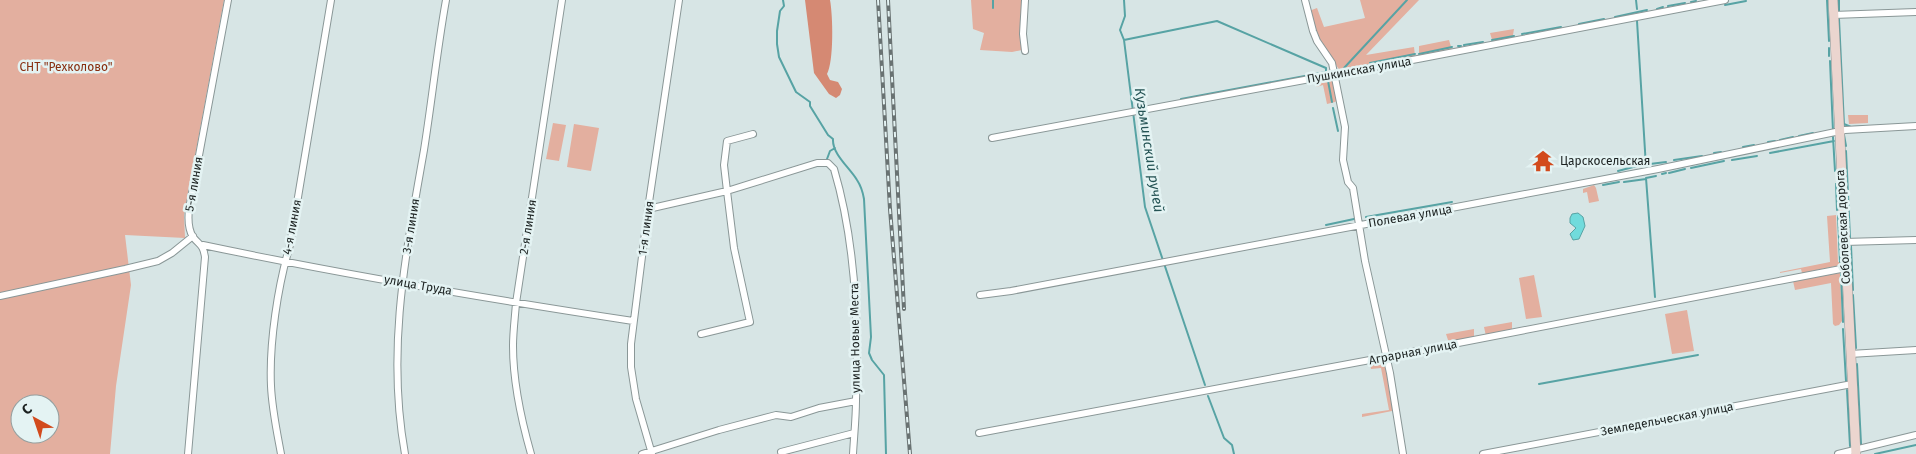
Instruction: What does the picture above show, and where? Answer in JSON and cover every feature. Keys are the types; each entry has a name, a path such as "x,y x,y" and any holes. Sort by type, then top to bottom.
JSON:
{"street":[{"name":"5-я линия","path":"193,236 188,220 189,209 228,0"},
{"name":"4-я линия","path":"281,454 271,385 273,335 331,0"},
{"name":"3-я линия","path":"405,454 400,425 397,378 397,340 402,282 430,114 446,0"},
{"name":"2-я линия","path":"531,454 515,376 513,347 516,303 562,0"},
{"name":"1-я линия","path":"651,452 636,399 631,368 633,321 679,0"},
{"path":"1025,0 1023,34 1025,51"},
{"path":"1305,0 1312,31 1332,63 1335,74 1344,127 1343,160 1348,182 1353,188 1377,321 1386,357 1402,454"},
{"name":"Пушкинская улица","path":"992,138 1725,0"},
{"name":"Соболевская дорога","path":"1832,0 1856,452"},
{"path":"1833,15 1916,12"},
{"name":"Полевая улица","path":"980,296 1011,292 1658,169 1838,132 1916,126"},
{"path":"701,334 750,322 734,248 724,164 727,141 753,134"},
{"name":"улица Новые Места","path":"727,191 817,163 828,163 834,169 848,231 856,296 854,454"},
{"path":"648,209 727,191"},
{"path":"0,296 158,260 172,254 193,236 203,245 204,257 188,454"},
{"path":"1844,242 1916,240"},
{"name":"улица Труда","path":"203,245 285,262 516,303 633,321"},
{"name":"Аграрная улица","path":"979,433 1846,268"},
{"path":"1850,354 1916,350"},
{"name":"Земледельческая улица","path":"1483,454 1852,384"},
{"path":"642,454 776,415 791,416 856,401"},
{"path":"781,452 854,433"},
{"path":"1838,454 1856,452 1916,435"}],"green space":[{"name":"СНТ \"Рехколово\"","path":"0,0 224,0 184,215 185,238 125,235 131,285 116,386 110,454 0,454"},
{"path":"971,0 1022,0 1020,32 1022,50 1012,52 980,50 984,33 973,29"},
{"path":"1360,0 1419,0 1366,55 1414,47 1414,58 1340,71 1317,36 1309,11 1317,8 1324,27 1365,18"},
{"path":"1514,29 1513,35 1515,37 1493,43 1490,33"},
{"path":"1449,40 1452,50 1419,55 1419,46"},
{"path":"1332,78 1337,100 1327,104 1323,85 1316,87 1316,80"},
{"path":"1848,115 1868,115 1868,123 1849,124"},
{"path":"553,123 566,125 559,161 546,159"},
{"path":"574,124 599,128 591,171 567,167"},
{"path":"1594,185 1599,201 1589,203 1587,192 1583,193 1583,189"},
{"path":"1836,215 1838,262 1841,262 1841,265 1802,273 1801,269 1780,273 1830,262 1827,216"},
{"path":"1840,273 1842,321 1839,325 1835,326 1833,324 1831,283 1795,290 1793,281"},
{"path":"1534,275 1542,317 1526,319 1519,278"},
{"path":"1687,310 1694,351 1672,354 1665,314"},
{"path":"1512,322 1512,331 1486,336 1484,327"},
{"path":"1474,329 1474,338 1449,343 1446,334"},
{"path":"1384,360 1395,407 1392,411 1362,417 1362,414 1389,410 1381,368 1371,369 1370,363"}],"shaded area":[{"path":"805,0 830,0 832,49 827,74 830,80 838,82 842,89 840,95 836,98 829,94 814,73"}],"water":[{"path":"1578,213 1583,217 1585,226 1579,239 1573,240 1570,234 1576,228 1570,223 1570,218 1572,214"}],"waterway":[{"path":"783,0 784,6 780,11 777,31 779,57 796,92 810,102 810,106 828,135 833,139 835,150 857,180 863,194 871,337 869,353 884,375 886,454"},
{"path":"993,0 993,8"},
{"name":"Кузьминский ручей","path":"1124,0 1125,16 1120,30 1124,40 1145,207 1205,385"},
{"path":"1344,68 1407,0"},
{"path":"1636,0 1637,9"},
{"path":"1827,0 1829,41"},
{"path":"1839,0 1839,12"},
{"path":"1691,2 1696,1"},
{"path":"1725,5 1746,1"},
{"path":"1668,6 1685,3"},
{"path":"1657,9 1663,7"},
{"path":"1615,17 1647,10"},
{"path":"1579,24 1604,19"},
{"path":"1839,19 1844,125"},
{"path":"1124,40 1217,21 1326,68 1326,72 1181,99"},
{"path":"1637,21 1646,167"},
{"path":"1522,34 1561,27"},
{"path":"1492,40 1514,36"},
{"path":"1464,45 1483,42"},
{"path":"1419,54 1452,47"},
{"path":"1829,48 1829,56"},
{"path":"1370,63 1415,54"},
{"path":"1830,61 1833,131"},
{"path":"1328,81 1332,102"},
{"path":"1333,108 1338,131"},
{"path":"1844,124 1851,127 1871,126"},
{"path":"1799,136 1813,133"},
{"path":"1844,135 1846,146"},
{"path":"1780,140 1793,137"},
{"path":"1833,137 1835,171"},
{"path":"1768,142 1775,141"},
{"path":"1770,153 1834,141"},
{"path":"1743,147 1754,145"},
{"path":"827,159 830,151 835,148"},
{"path":"1846,151 1850,238"},
{"path":"1714,153 1721,152"},
{"path":"1674,160 1702,156"},
{"path":"1732,160 1757,156"},
{"path":"1691,168 1724,161"},
{"path":"1642,165 1666,162"},
{"path":"1618,171 1637,166"},
{"path":"1669,173 1685,169"},
{"path":"1662,174 1666,173"},
{"path":"1655,297 1646,178 1656,176"},
{"path":"1624,182 1646,179"},
{"path":"1603,185 1619,182"},
{"path":"1836,184 1837,210"},
{"path":"1366,217 1452,202"},
{"path":"1838,216 1840,262"},
{"path":"1326,225 1354,219"},
{"path":"1851,246 1853,290"},
{"path":"1841,274 1843,322"},
{"path":"1853,295 1856,348"},
{"path":"1843,329 1846,381"},
{"path":"1539,384 1698,355"},
{"path":"1857,364 1861,444"},
{"path":"1847,390 1850,446"},
{"name":"Кузьминский ручей","path":"1208,396 1224,438 1232,445 1234,454"},
{"path":"1875,454 1916,445"}],"railway":[{"path":"878,0 890,209 910,454"},
{"path":"888,0 904,309"}],"place":[{"name":"Царскосельская","path":"1543,161"}]}
